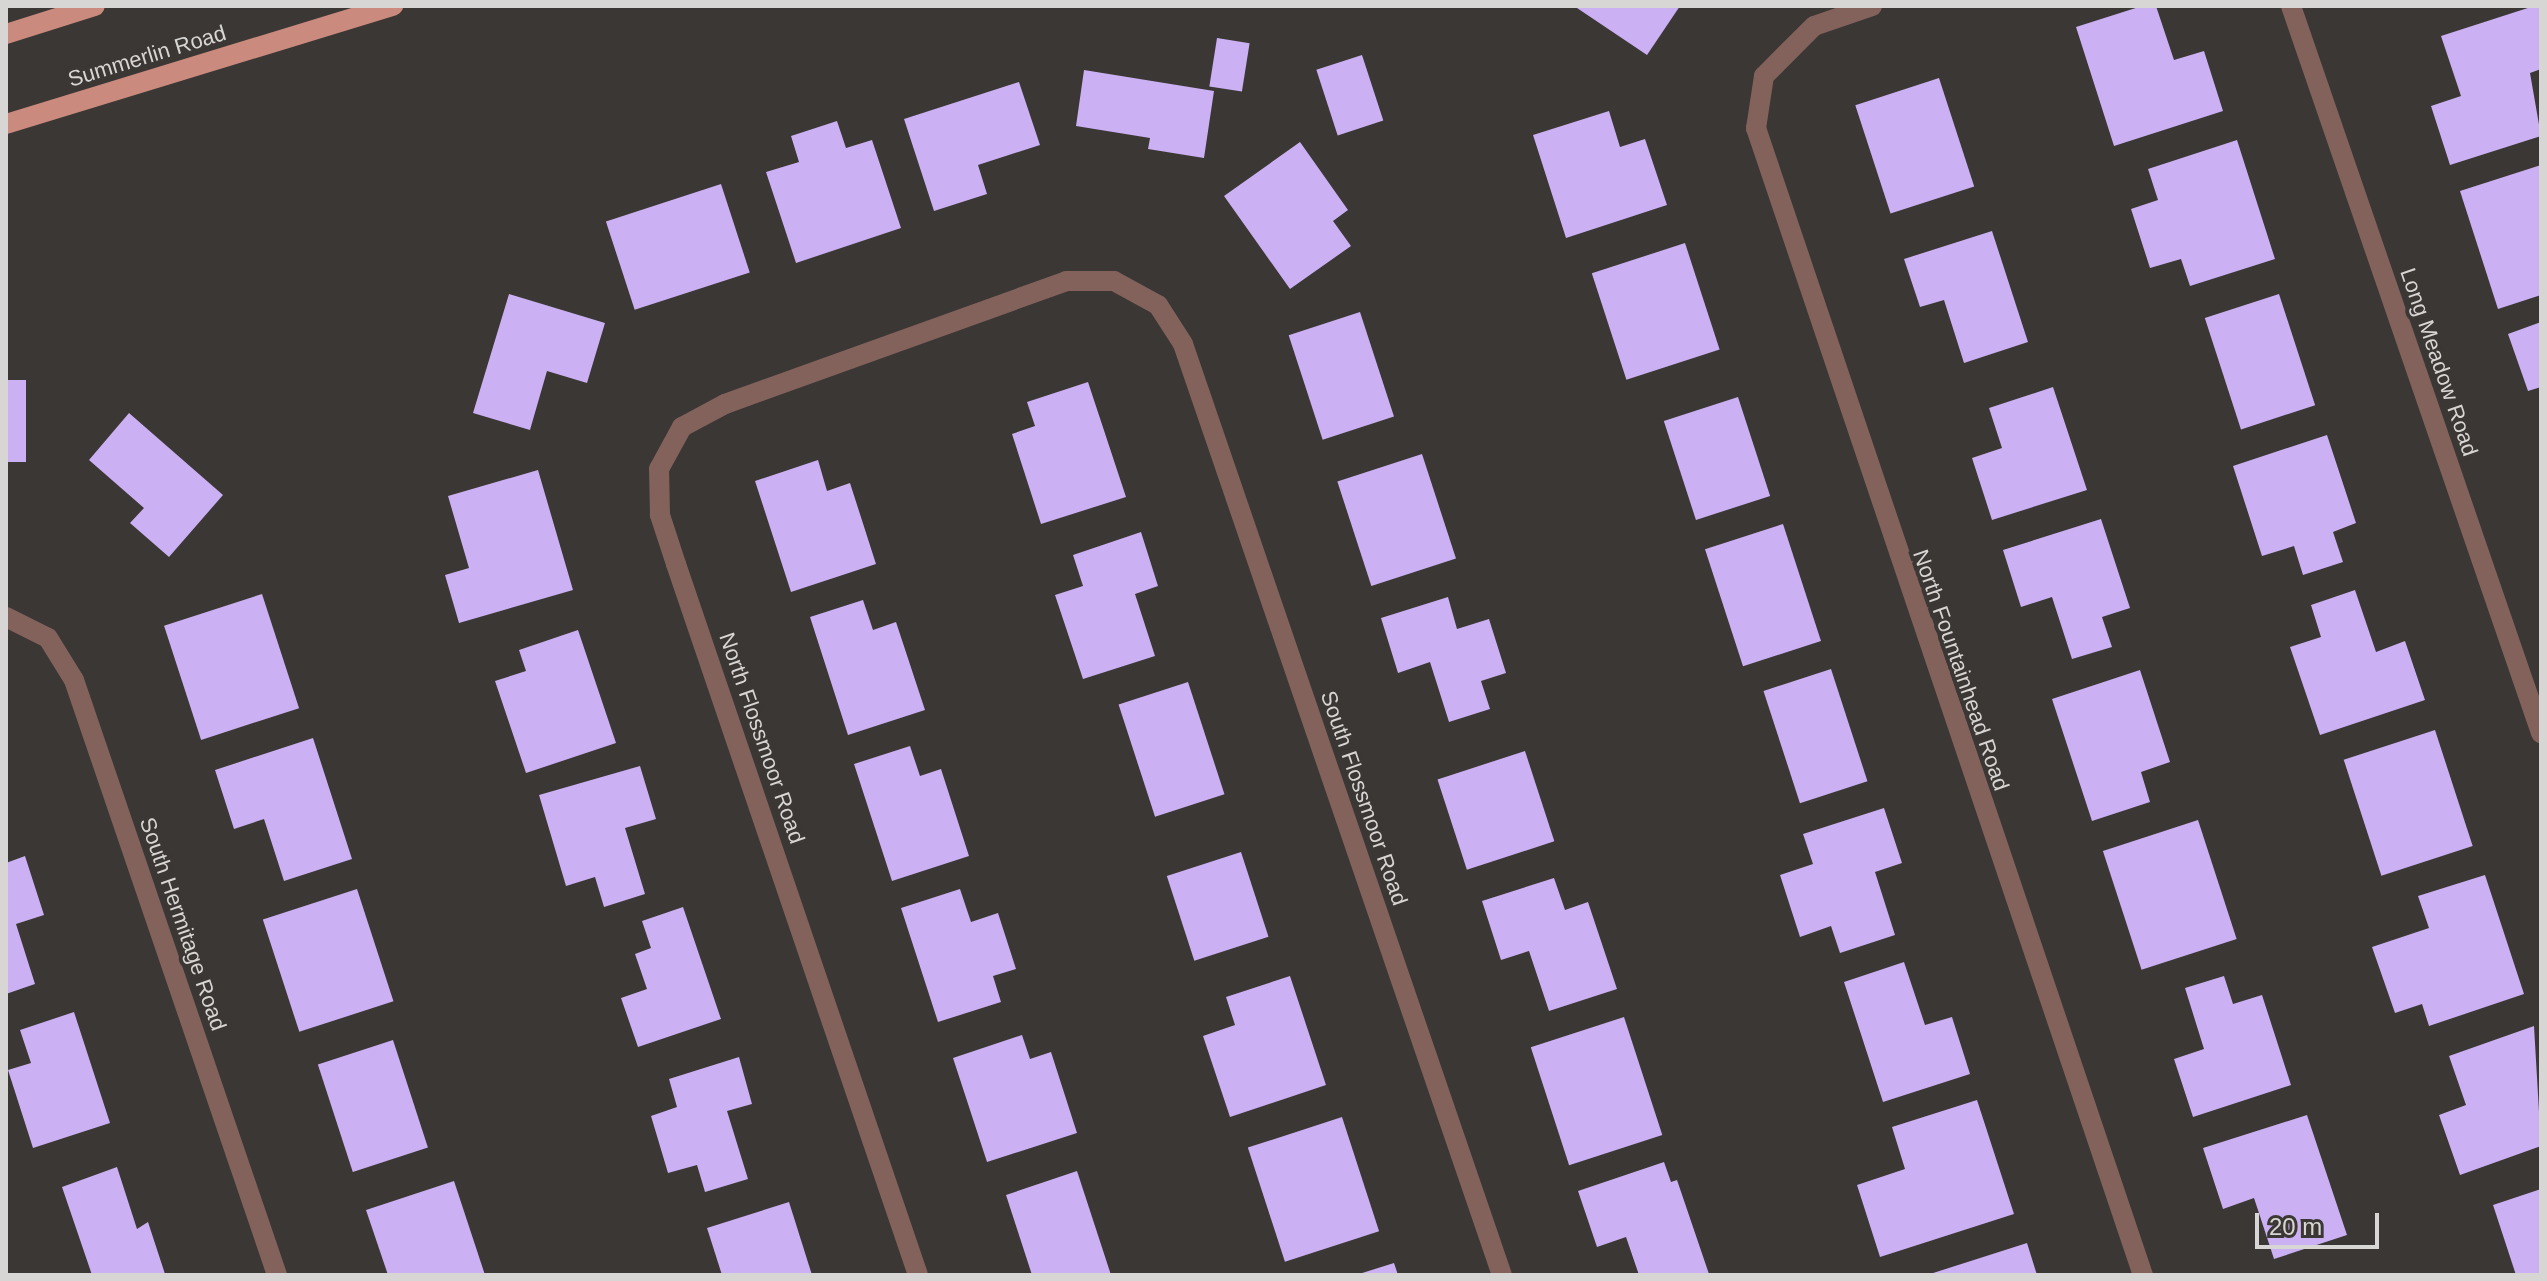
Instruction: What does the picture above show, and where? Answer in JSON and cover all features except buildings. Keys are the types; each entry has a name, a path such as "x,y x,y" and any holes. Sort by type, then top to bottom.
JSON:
{"main road":[{"path":"6,34 95,6"},
{"name":"Summerlin Road","path":"6,124 393,6"}],"street":[{"name":"North Fountainhead Road","path":"1872,6 1814,26 1764,76 1756,128 2143,1275"},
{"name":"Long Meadow Road","path":"2291,6 2541,733"},
{"name":"South Flossmoor Road","path":"888,346 1066,281 1114,281 1158,305 1179,337 1502,1275"},
{"name":"North Flossmoor Road","path":"888,346 682,427 659,469 660,515 918,1275"},
{"name":"South Hermitage Road","path":"6,617 48,638 74,680 277,1275"}]}
